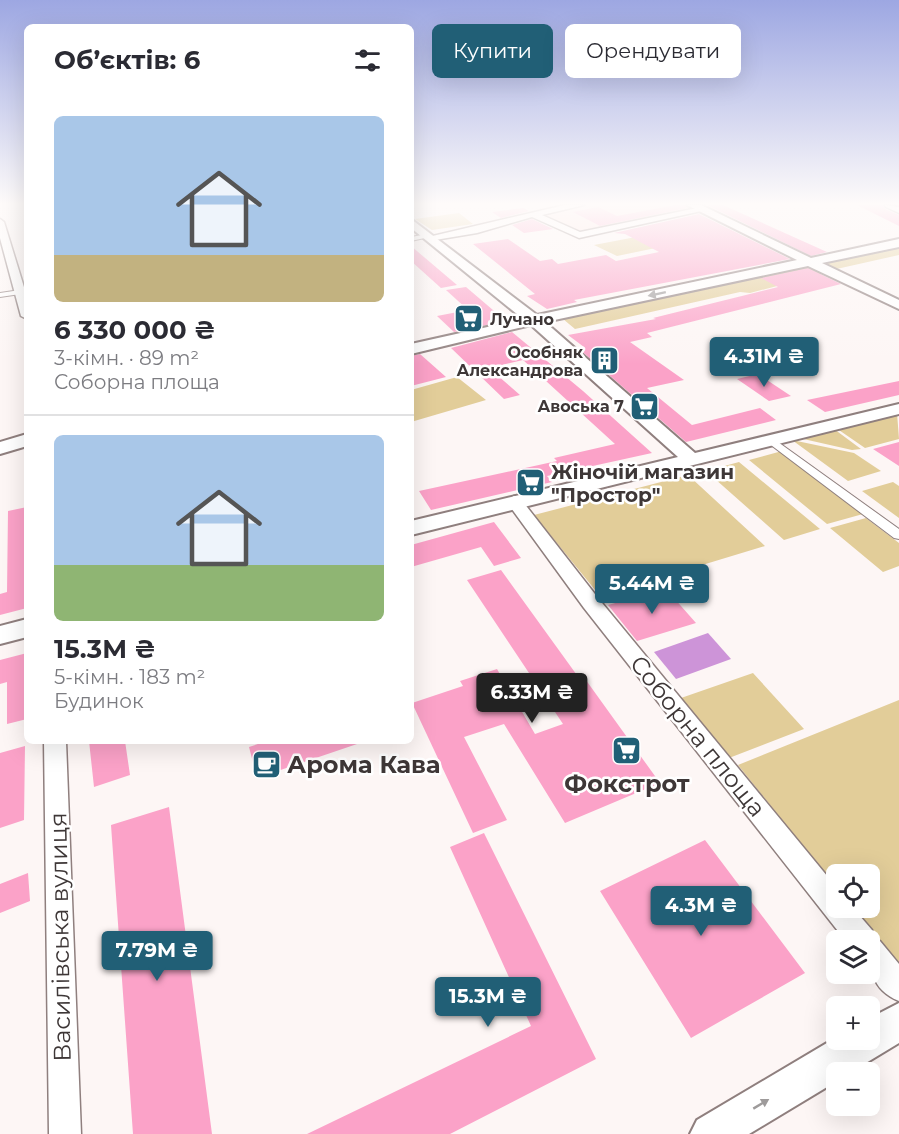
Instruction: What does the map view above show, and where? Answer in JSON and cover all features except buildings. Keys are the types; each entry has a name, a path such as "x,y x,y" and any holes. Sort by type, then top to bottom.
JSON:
{"street":[{"path":"2,296 24,291 12,258"},
{"path":"453,258 534,320 691,459"},
{"path":"803,258 899,305"},
{"path":"414,348 534,320 831,258"},
{"path":"414,527 899,409"},
{"path":"771,440 899,535"},
{"path":"0,447 24,441"},
{"name":"Соборна площа","path":"514,501 591,603 854,930"},
{"path":"0,635 24,629"},
{"name":"Василівська вулиця","path":"55,744 65,1134"},
{"path":"880,963 899,987"},
{"path":"711,1134 899,1022"}],"shaded area":[{"path":"839,258 886,258 832,270 816,263"},
{"path":"811,264 850,283 846,284 823,274 750,293 740,292 575,329 563,319 553,321 550,319"},
{"path":"457,377 486,400 414,421 414,389"},
{"path":"897,413 899,439 865,448 836,428"},
{"path":"834,429 861,449 852,450 799,438"},
{"path":"792,440 854,453 881,471 848,481"},
{"path":"782,451 863,514 827,524 749,460"},
{"path":"739,462 820,529 784,540 706,471"},
{"path":"688,475 765,546 600,596 534,515"},
{"path":"893,482 899,486 899,518 862,491"},
{"path":"866,518 899,543 899,566 883,572 830,528"},
{"path":"708,633 731,659 676,679 654,652"},
{"path":"753,673 804,729 729,758 681,698"},
{"path":"899,700 899,966 880,943 880,930 870,930 860,918 880,918 880,864 826,864 826,875 738,765"}],"place":[{"name":"Лучано","path":"469,319"},
{"name":"Особняк Александрова","path":"604,361"},
{"name":"Авоська 7","path":"645,406"},
{"name":"Жіночій магазин \"Простор\"","path":"530,483"},
{"name":"Фокстрот","path":"627,750"},
{"name":"Арома Кава","path":"266,764"}]}
